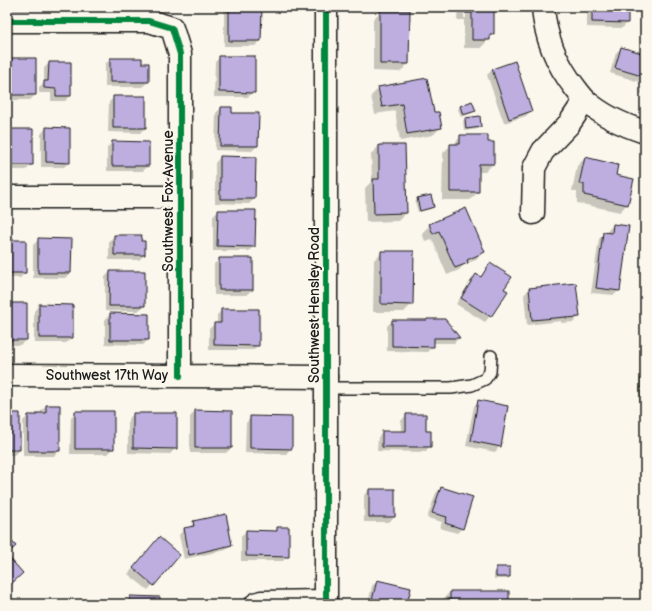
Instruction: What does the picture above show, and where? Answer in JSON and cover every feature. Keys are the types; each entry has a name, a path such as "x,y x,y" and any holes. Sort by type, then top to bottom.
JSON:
{"street":[{"name":"Southwest Hensley Road","path":"326,7 326,603"},
{"path":"543,7 544,20 549,40 557,60 568,79 585,100 605,115 624,126 645,132"},
{"name":"Southwest Fox Avenue","path":"7,21 149,21 172,28 180,54 180,376"},
{"path":"533,213 534,168 543,151 570,124 585,100"},
{"path":"7,197 179,197"},
{"name":"Southwest 17th Way","path":"7,375 180,376 326,382"},
{"path":"256,604 261,602 326,603"}],"lane":[{"path":"326,382 451,388 472,385 485,379 490,372 491,356"}],"green space":[{"path":"641,344 645,344 645,403 640,403"}],"building":[{"path":"229,7 262,7 261,41 229,41"},
{"path":"465,7 494,7 494,34 490,34 490,40 472,40 472,13 465,13"},
{"path":"592,7 628,7 628,23 592,22"},
{"path":"380,10 410,10 409,64 380,64"},
{"path":"621,47 645,54 645,77 615,68"},
{"path":"219,56 255,56 255,93 219,92"},
{"path":"11,58 36,58 36,95 10,95"},
{"path":"110,58 142,58 142,63 149,63 149,82 110,82"},
{"path":"515,61 532,111 509,119 492,69"},
{"path":"49,62 71,62 71,96 56,96 56,89 44,88 44,81 48,81"},
{"path":"427,78 434,112 439,112 442,128 407,134 402,104 382,107 378,87"},
{"path":"113,96 146,96 146,128 113,128"},
{"path":"472,101 476,111 463,115 460,106"},
{"path":"221,107 232,107 232,113 259,113 258,146 220,146"},
{"path":"480,116 481,127 466,129 465,118"},
{"path":"46,127 70,128 70,163 46,162"},
{"path":"11,129 33,129 33,165 11,165"},
{"path":"460,135 488,135 488,142 494,142 494,164 479,164 479,192 450,192 450,144 460,144"},
{"path":"112,141 149,142 149,166 112,166"},
{"path":"379,145 405,145 407,213 374,214 373,179 379,179"},
{"path":"220,156 256,157 255,199 220,199"},
{"path":"585,157 618,165 616,175 634,179 628,205 584,195 584,184 579,184"},
{"path":"431,195 434,207 420,211 417,198"},
{"path":"466,208 485,252 467,260 468,263 455,268 439,231 433,234 429,224"},
{"path":"218,210 256,210 255,247 217,246"},
{"path":"613,224 629,226 620,291 596,288 603,232 612,233"},
{"path":"114,235 142,235 141,241 145,241 145,255 114,255"},
{"path":"38,238 72,239 71,273 38,273"},
{"path":"7,240 26,240 26,273 7,273"},
{"path":"381,251 414,251 413,305 381,304"},
{"path":"219,258 253,258 253,290 219,290"},
{"path":"490,263 512,277 504,289 508,291 491,317 461,298 476,274 481,277"},
{"path":"110,271 145,271 145,306 109,306"},
{"path":"576,283 580,317 532,320 529,288"},
{"path":"7,303 27,303 27,340 7,340"},
{"path":"39,304 73,305 73,338 39,338"},
{"path":"221,309 259,309 259,346 214,345 214,323 221,323"},
{"path":"110,313 149,314 149,340 110,340"},
{"path":"445,319 460,338 434,338 434,347 392,346 392,320"},
{"path":"478,400 508,406 501,447 471,441"},
{"path":"46,405 60,405 60,451 28,451 28,415 46,413"},
{"path":"195,410 232,411 232,448 195,448"},
{"path":"75,411 114,411 114,449 75,449"},
{"path":"7,413 20,413 20,450 7,450"},
{"path":"133,413 177,413 177,449 133,448"},
{"path":"406,414 426,414 426,431 431,431 431,447 382,447 382,431 406,431"},
{"path":"250,416 292,417 292,449 250,448"},
{"path":"441,487 473,497 463,529 445,523 447,517 432,513"},
{"path":"369,489 395,489 395,517 369,517"},
{"path":"226,514 232,545 189,555 184,528 194,526 193,521"},
{"path":"277,527 289,527 289,557 246,556 246,530 277,531"},
{"path":"7,536 16,546 7,554"},
{"path":"159,537 180,555 154,586 133,568"},
{"path":"7,555 23,573 7,588"},
{"path":"496,567 510,567 510,577 496,577"},
{"path":"377,580 411,588 407,604 371,604"},
{"path":"450,591 509,591 509,604 450,604"},
{"path":"130,596 160,597 160,604 130,604"},
{"path":"7,600 26,601 26,604 7,604"}],"cycle path":[{"path":"326,7 326,604"},
{"path":"7,21 149,21 172,28 180,54 180,376"}]}
